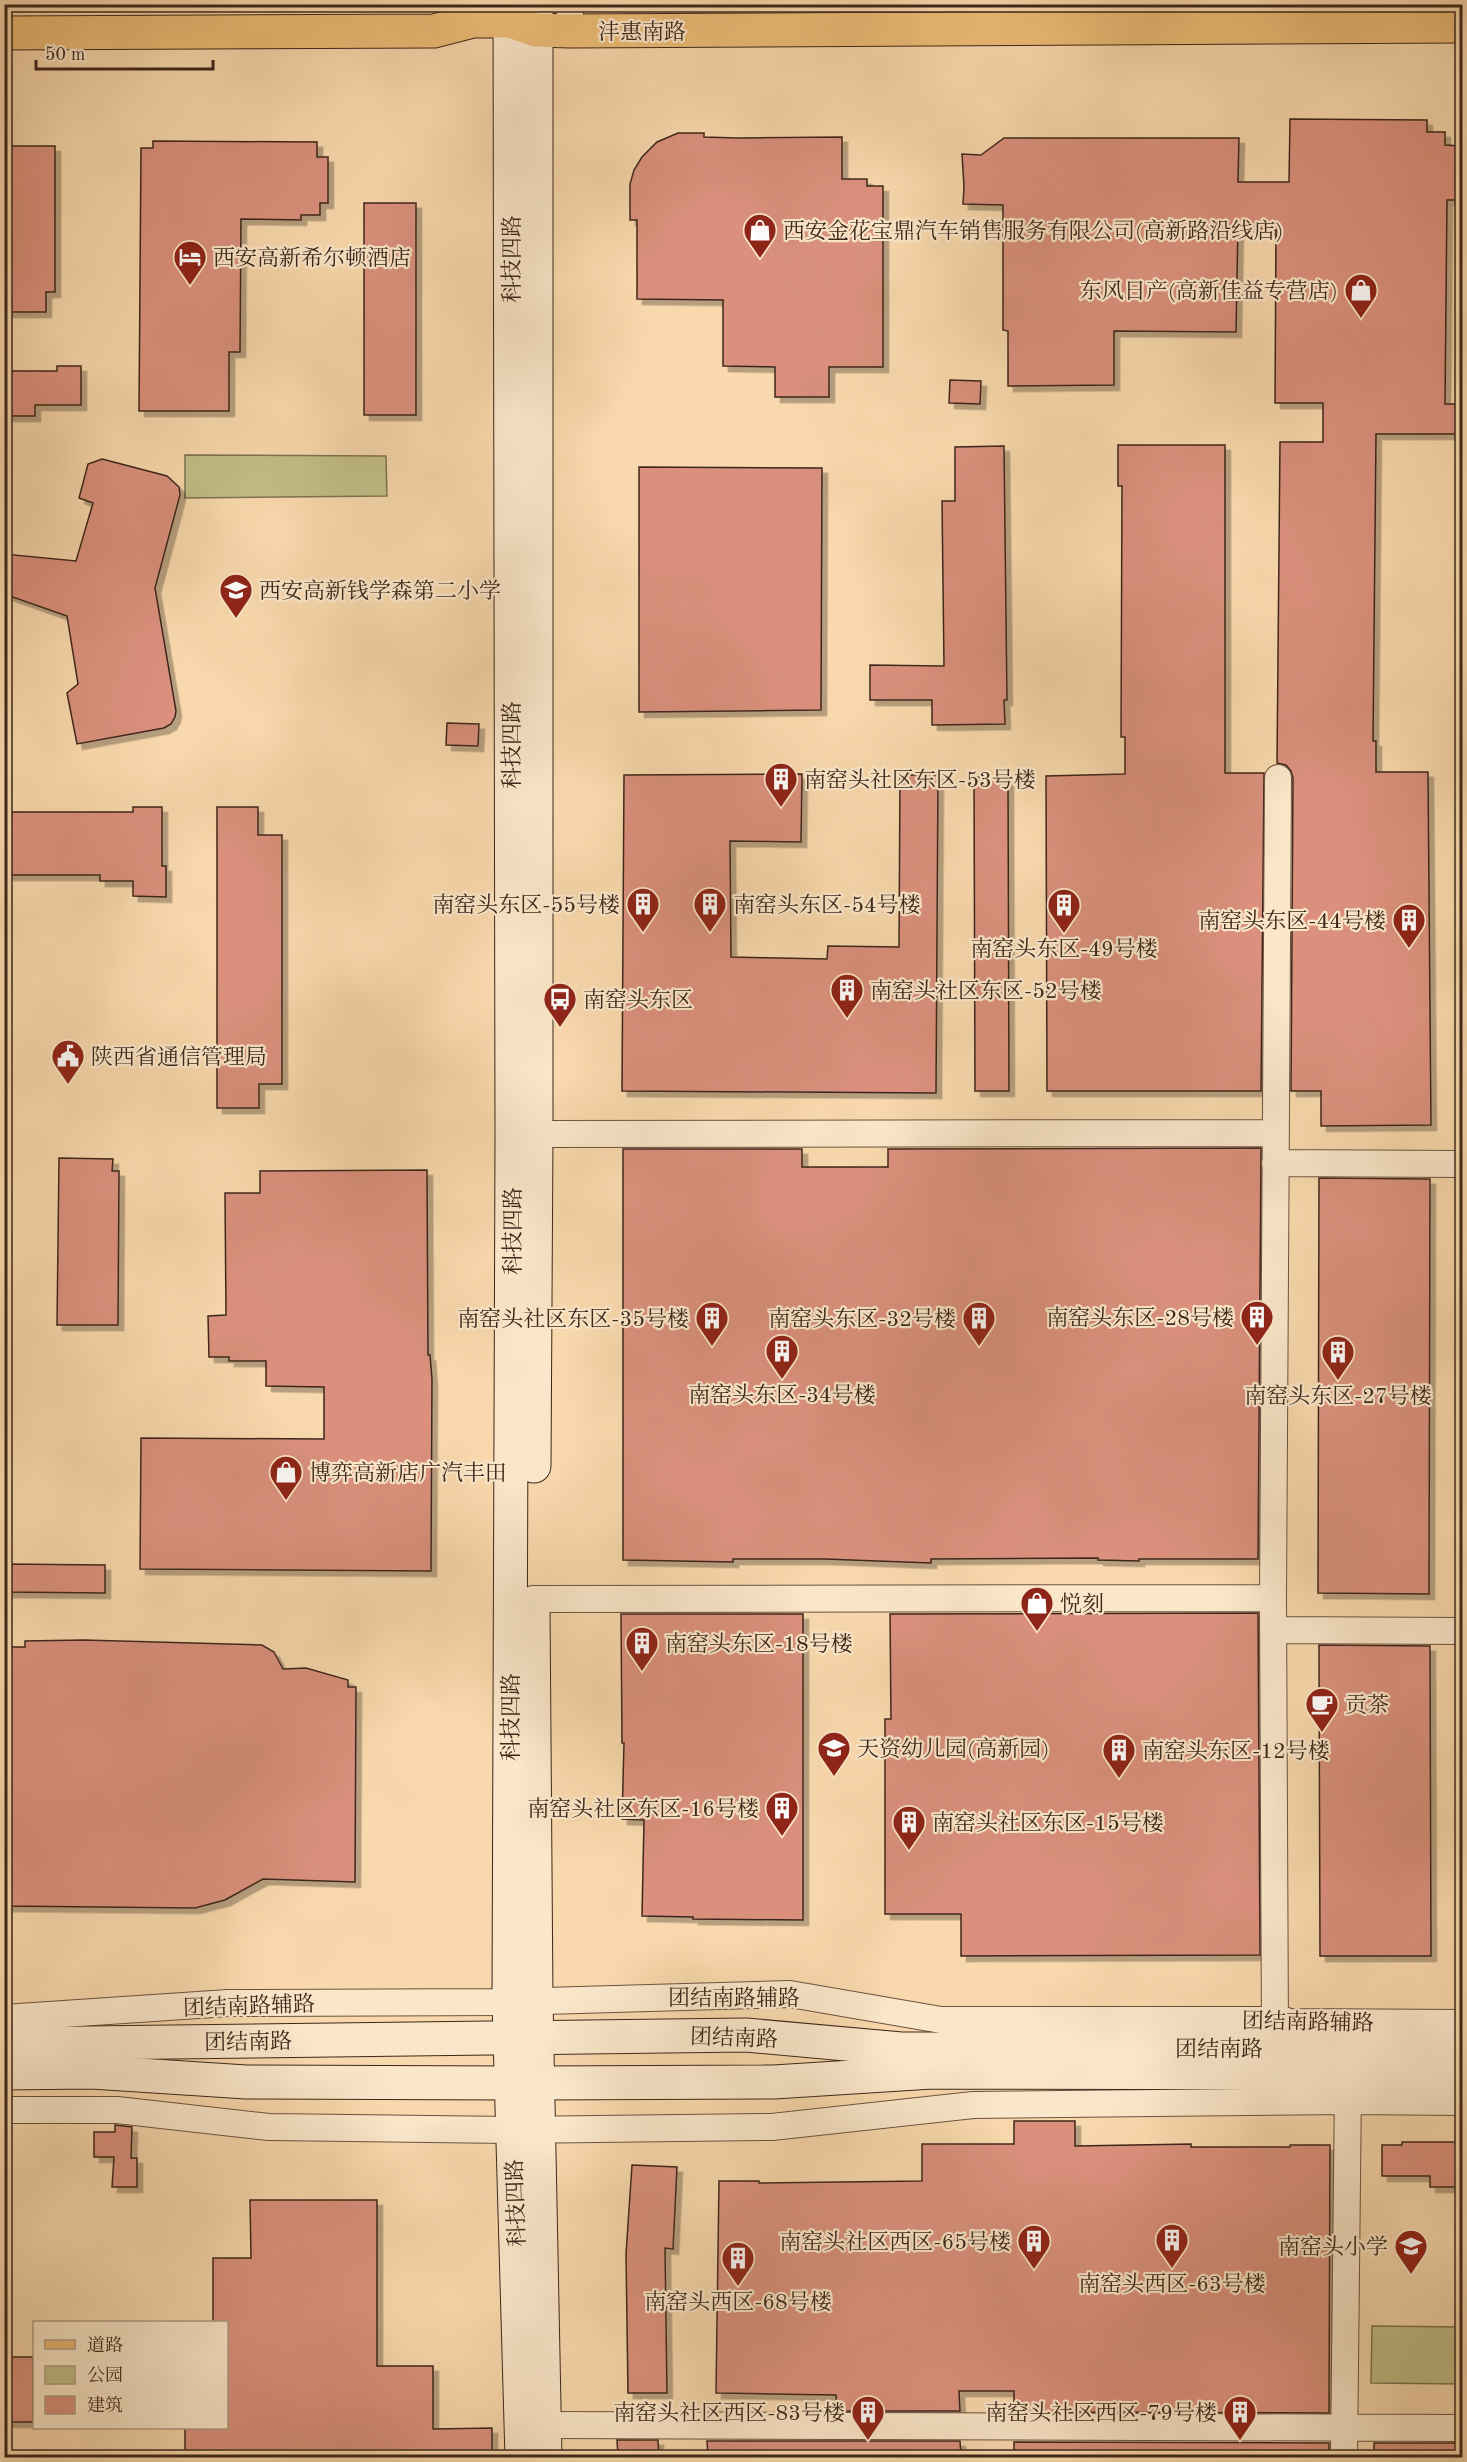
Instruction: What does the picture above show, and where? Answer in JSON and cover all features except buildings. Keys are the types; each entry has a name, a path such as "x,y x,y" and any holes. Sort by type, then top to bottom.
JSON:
{"main road":[{"name":"沣惠南路","path":"4,33 434,31 473,13 570,18 1462,26"}],"street":[{"name":"科技四路","path":"522,2001 533,1599 536,1134 523,15"},
{"name":"科技四路","path":"522,2457 526,2129 522,2001 512,1139 523,15"},
{"path":"1275,2034 1273,1598 1278,778"},
{"path":"536,1134 1275,1133"},
{"path":"1275,1163 1462,1164"},
{"path":"533,1599 1273,1598"},
{"path":"1274,1630 1462,1631"},
{"name":"团结南路辅路","path":"4,2018 228,2003 522,2001 790,1994 941,2020 1275,2034 1289,2022 1462,2023"},
{"name":"团结南路","path":"4,2044 746,2035 901,2049 1275,2034 1462,2049"},
{"name":"团结南路","path":"4,2073 92,2072 246,2082 525,2083 774,2082 932,2072 1348,2087 1462,2073"},
{"path":"1344,2457 1348,2087"},
{"path":"4,2110 117,2110 269,2127 526,2129 772,2127 974,2105 1348,2087 1462,2102"},
{"name":"科技四路","path":"526,2129 545,2457"},
{"path":"544,2425 1462,2428"}],"green space":[{"path":"185,455 386,456 387,496 185,498"},
{"path":"1372,2326 1462,2327 1462,2384 1371,2383"}],"place":[{"name":"西安金花宝鼎汽车销售服务有限公司(高新路沿线店)","path":"760,259"},
{"name":"西安高新希尔顿酒店","path":"190,286"},
{"name":"东风日产(高新佳益专营店)","path":"1361,319"},
{"name":"西安高新钱学森第二小学","path":"236,619"},
{"name":"南窑头社区东区-53号楼","path":"781,808"},
{"name":"南窑头东区-55号楼","path":"643,933"},
{"name":"南窑头东区-54号楼","path":"710,933"},
{"name":"南窑头东区-49号楼","path":"1064,934"},
{"name":"南窑头东区-44号楼","path":"1409,949"},
{"name":"南窑头社区东区-52号楼","path":"847,1019"},
{"name":"南窑头东区","path":"560,1028"},
{"name":"陕西省通信管理局","path":"68,1085"},
{"name":"南窑头东区-28号楼","path":"1257,1346"},
{"name":"南窑头社区东区-35号楼","path":"712,1347"},
{"name":"南窑头东区-32号楼","path":"979,1347"},
{"name":"南窑头东区-34号楼","path":"782,1380"},
{"name":"南窑头东区-27号楼","path":"1338,1381"},
{"name":"博弈高新店广汽丰田","path":"286,1501"},
{"name":"悦刻","path":"1037,1632"},
{"name":"南窑头东区-18号楼","path":"642,1672"},
{"name":"贡茶","path":"1322,1733"},
{"name":"天资幼儿园(高新园)","path":"834,1777"},
{"name":"南窑头东区-12号楼","path":"1119,1779"},
{"name":"南窑头社区东区-16号楼","path":"782,1837"},
{"name":"南窑头社区东区-15号楼","path":"909,1851"},
{"name":"南窑头西区-63号楼","path":"1172,2269"},
{"name":"南窑头社区西区-65号楼","path":"1034,2270"},
{"name":"南窑头小学","path":"1411,2275"},
{"name":"南窑头西区-68号楼","path":"738,2287"},
{"name":"南窑头社区西区-83号楼","path":"868,2441"},
{"name":"南窑头社区西区-79号楼","path":"1240,2441"}]}
